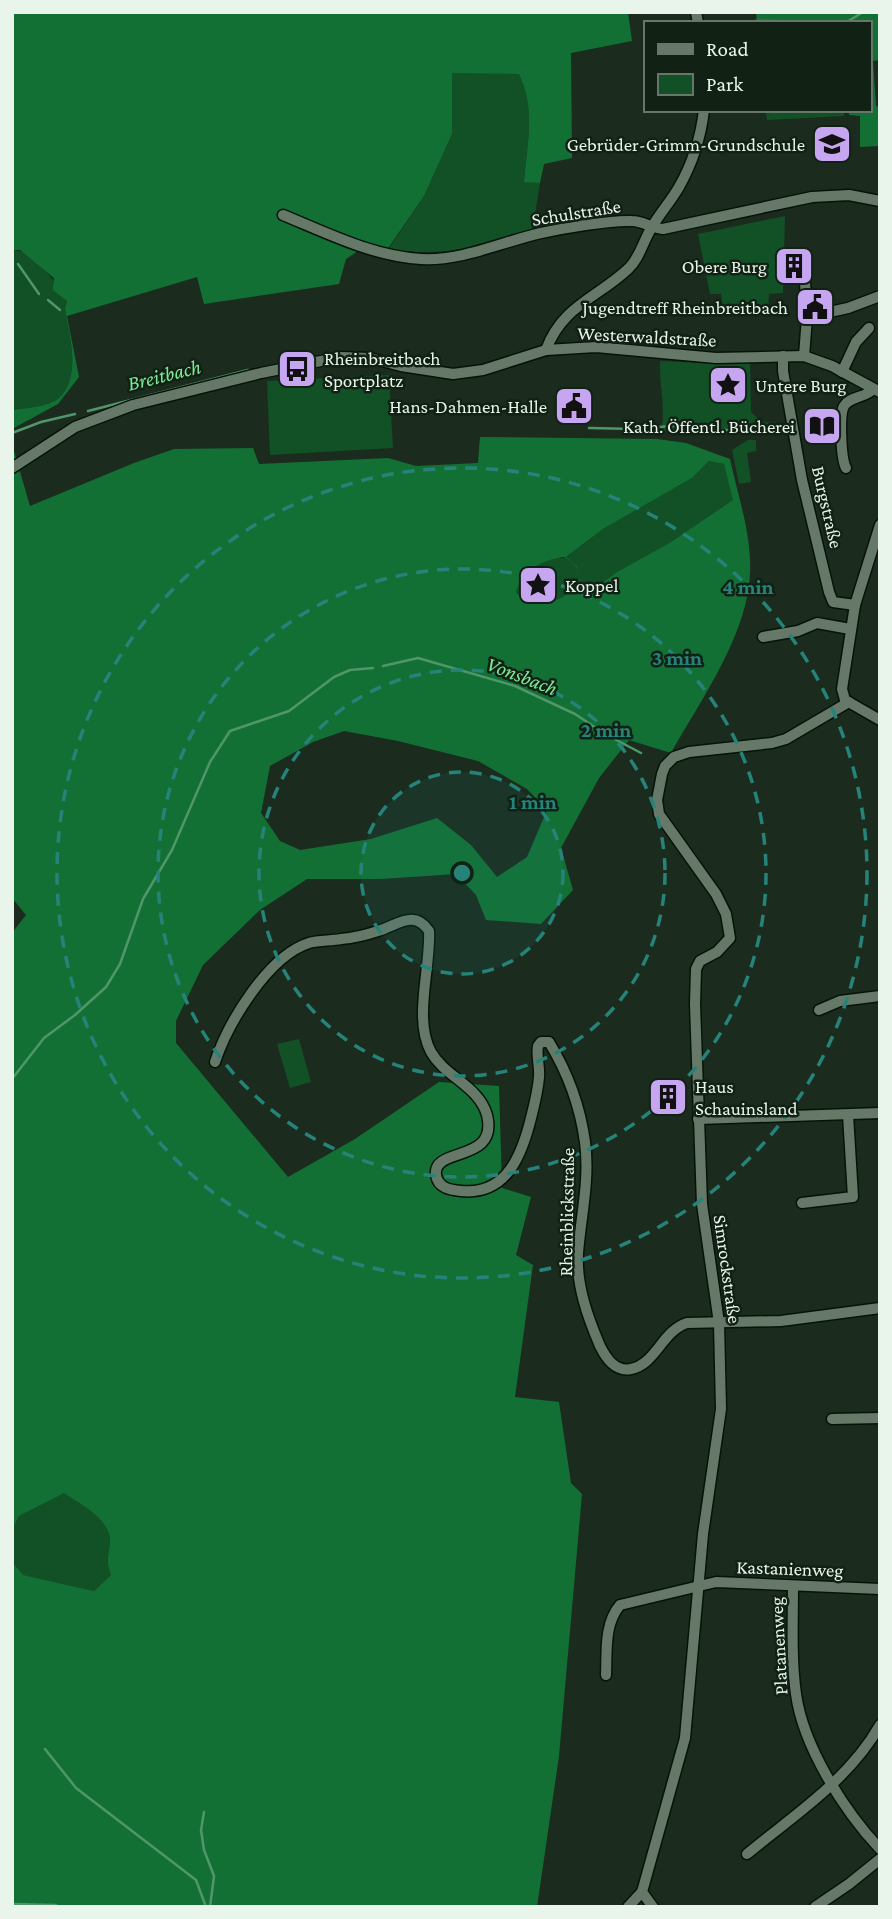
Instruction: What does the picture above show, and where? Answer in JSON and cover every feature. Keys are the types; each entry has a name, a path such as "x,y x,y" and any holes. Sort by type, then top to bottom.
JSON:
{"street":[{"path":"546,351 551,335 578,304 627,270 636,260 651,228 680,185 691,160 703,112"},
{"name":"Schulstraße","path":"282,215 373,251 423,259 474,253 541,233 611,223 641,222 651,228 663,229 807,198 832,195 880,201"},
{"path":"804,356 807,317 805,282"},
{"path":"807,317 868,302 880,296"},
{"path":"842,372 856,342 869,328"},
{"name":"Westerwaldstraße","path":"12,468 75,427 133,405 261,373 341,357 370,358 453,374 483,370 546,351 596,347 716,358 804,356 822,361 876,390"},
{"name":"Burgstraße","path":"783,356 783,371 802,480 829,592 833,601 855,605"},
{"path":"846,468 842,446 844,405 876,390"},
{"path":"880,525 876,550 855,605 842,688 845,700 880,720"},
{"path":"763,637 798,631 817,623 850,629"},
{"name":"Simrockstraße","path":"628,1907 642,1892 648,1877 685,1738 702,1534 721,1409 719,1323 702,1203 695,969 730,938 726,914 716,894 659,814 657,800 665,766 680,754 786,739 849,702"},
{"name":"Rheinblickstraße","path":"215,1062 228,1028 252,992 295,950 311,943 378,931 413,918 429,931 429,960 424,993 425,1035 439,1065 480,1099 489,1129 486,1139 479,1147 444,1160 438,1166 436,1174 441,1185 447,1190 472,1192 496,1185 509,1172 519,1157 526,1138 537,1093 538,1046 541,1042 549,1042 571,1085 582,1125 586,1172 579,1270 588,1318 606,1359 616,1366 629,1369 640,1366 676,1326 687,1323 782,1321 880,1308"},
{"path":"819,1010 840,1001 880,996"},
{"path":"698,1119 880,1113"},
{"path":"802,1203 853,1197 848,1115"},
{"path":"832,1419 880,1418"},
{"name":"Kastanienweg","path":"698,1585 716,1582 880,1589"},
{"path":"606,1675 609,1625 612,1615 620,1605 698,1585"},
{"name":"Platanenweg","path":"793,1586 796,1696 809,1742 833,1784 880,1849"},
{"path":"747,1854 833,1784 859,1757 880,1725"},
{"path":"815,1907 880,1859"},
{"path":"642,1892 653,1907"}],"green space":[{"path":"12,12 628,12 632,41 571,53 572,158 544,164 540,183 524,182 529,114 519,74 452,73 452,134 424,196 387,250 364,247 346,259 339,284 204,304 197,277 67,316 79,377 58,404 12,429 12,410 43,405 59,398 70,379 72,355 65,309 67,301 53,290 54,278 20,250 12,250"},
{"path":"756,12 880,12 880,60 873,61 876,106 880,107 880,146 860,147 860,116 849,115 849,112 871,112 871,21 757,21"},
{"path":"451,73 519,73 529,113 524,181 540,183 532,233 461,249 426,252 388,250 424,196 452,134"},
{"path":"844,112 844,116 767,120 766,113"},
{"path":"785,216 783,293 769,294 768,310 742,307 723,310 721,294 710,294 698,234"},
{"path":"12,250 20,251 36,261 67,301 65,309 72,368 66,389 59,398 43,405 12,410"},
{"path":"660,361 727,364 750,361 751,412 762,422 779,423 780,427 751,433 661,431 663,415"},
{"path":"389,375 393,448 270,455 267,381"},
{"path":"480,437 657,439 686,443 730,459 745,522 750,560 744,611 724,661 671,753 629,740 599,778 561,848 573,890 541,924 486,920 476,895 456,874 381,879 307,879 260,910 203,965 176,1021 176,1043 288,1177 355,1139 439,1082 499,1086 502,1188 531,1197 516,1255 533,1265 515,1397 559,1402 571,1483 582,1494 559,1756 537,1907 12,1907 12,1562 23,1575 94,1591 111,1575 108,1562 110,1541 105,1526 93,1513 64,1493 19,1516 12,1530 12,933 26,915 12,898 12,444 30,506 174,449 253,448 259,464 388,458 416,466 478,463","holes":["709,461 724,464 733,500 591,591 580,582 579,577 573,589 550,602 534,601 516,593 528,572 548,560 564,557 578,569 566,557 603,529 692,478","344,731 478,761 527,789 547,810 527,857 497,877 471,845 437,818 371,839 300,850 280,841 261,813 270,766 313,742"]},
{"path":"748,440 756,440 756,451 747,453 751,482 739,484 732,450"},
{"path":"709,461 724,464 734,500 591,591 579,582 566,595 550,602 534,601 516,593 518,586 537,564 551,558 565,558 603,529 692,478"},
{"path":"299,1039 311,1082 290,1088 277,1044"},
{"path":"64,1492 100,1519 109,1533 108,1562 111,1575 94,1591 22,1575 12,1562 12,1530 19,1516"}],"waterway":[{"path":"849,21 863,12"},
{"path":"18,264 39,294"},
{"path":"48,300 60,310"},
{"name":"Breitbach","path":"88,411 248,370"},
{"name":"Breitbach","path":"12,433 41,422 75,414"},
{"name":"Breitbach","path":"589,428 700,426 738,432 780,426"},
{"name":"Vonsbach","path":"383,666 418,658 515,686 575,714 641,753"},
{"path":"12,1079 44,1038 106,987 120,964 143,899 172,850 210,762 230,731 289,711 334,677 350,670 373,668"},
{"path":"45,1749 76,1788 196,1880 206,1907"},
{"path":"204,1812 201,1830 204,1850 214,1876 210,1907"},
{"path":"12,1904 60,1907"}],"place":[{"name":"Gebrüder-Grimm-Grundschule","path":"832,144"},
{"name":"Obere Burg","path":"794,266"},
{"name":"Jugendtreff Rheinbreitbach","path":"815,307"},
{"name":"Rheinbreitbach Sportplatz","path":"297,369"},
{"name":"Untere Burg","path":"728,385"},
{"name":"Hans-Dahmen-Halle","path":"574,406"},
{"name":"Kath. Öffentl. Bücherei","path":"822,426"},
{"name":"Koppel","path":"538,585"},
{"name":"Haus Schauinsland","path":"668,1097"}]}
